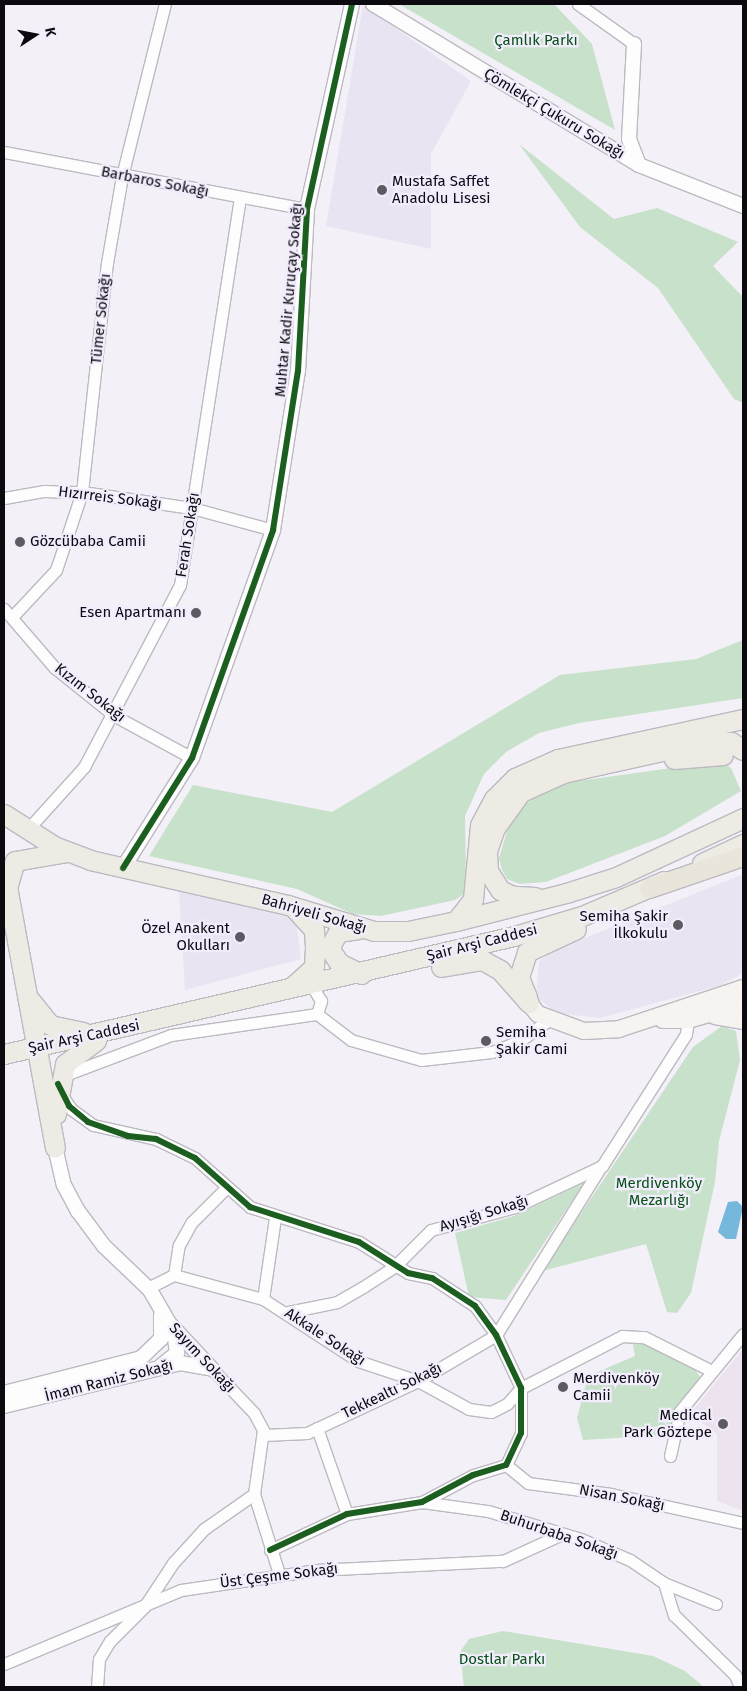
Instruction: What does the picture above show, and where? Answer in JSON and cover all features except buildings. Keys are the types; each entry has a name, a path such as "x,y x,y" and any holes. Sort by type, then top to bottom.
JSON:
{"highway":[{"path":"649,888 743,856"}],"main road":[{"path":"456,921 473,899 480,825 494,798 514,778 558,759 743,719"},
{"path":"566,893 528,898 500,890 490,878 487,850 504,809 521,792 563,773 703,742 731,742 743,750"},
{"path":"563,773 723,754"},
{"name":"Bahriyeli Sokağı","path":"4,814 72,852 123,868 288,905 360,929 408,931 456,921 566,893 616,877 742,819"},
{"path":"529,1003 519,977 527,952 596,921 649,888 743,844"},
{"path":"72,852 40,853 15,861 6,878 23,976 33,1008 50,1025 65,1031 110,1033"},
{"name":"Şair Arşi Caddesi","path":"4,1054 110,1033 301,985 514,936 649,888"},
{"path":"288,905 305,915 314,930 314,966 301,985"},
{"path":"360,929 338,932 330,948 332,956 354,974 402,976 482,960 500,970 538,1014 584,1031 656,1020 743,988"},
{"name":"Sayım Sokağı","path":"23,976 55,1147"},
{"path":"656,1020 687,1027 712,1015 743,1004"},
{"path":"712,1015 743,1021"},
{"path":"55,1147 59,1082 72,1055 110,1033"}],"street":[{"name":"Tümer Sokağı","path":"8,613 56,570 82,492 107,263 122,176 164,4"},
{"name":"Muhtar Kadir Kuruçay Sokağı","path":"123,868 192,758 273,530 298,371 307,209 352,4"},
{"name":"Çömlekçi Çukuru Sokağı","path":"373,4 639,165 743,206"},
{"path":"578,4 634,44 628,139 639,165"},
{"name":"Barbaros Sokağı","path":"4,152 240,199 307,209"},
{"name":"Ferah Sokağı","path":"28,829 84,767 115,716 180,585 240,199"},
{"name":"Hızırreis Sokağı","path":"4,498 44,491 82,492 192,508 273,530"},
{"name":"Kızım Sokağı","path":"8,613 55,668 115,716 192,758"},
{"path":"301,985 320,1002 317,1014 350,1040 421,1060 492,1052 521,1040 551,1018"},
{"name":"Şair Arşi Caddesi","path":"59,1082 91,1062 171,1035 317,1014"},
{"path":"602,1166 687,1027"},
{"path":"59,1082 69,1106 83,1119 164,1142 195,1158 250,1207 275,1218 358,1242 395,1266 432,1278 475,1306 496,1335 520,1388 521,1433 506,1465 473,1475 422,1502 347,1514 270,1550"},
{"name":"Sayım Sokağı","path":"55,1147 64,1185 78,1211 104,1246 148,1288 172,1328 257,1417 264,1435"},
{"name":"Ayışığı Sokağı","path":"288,1312 337,1302 395,1266 431,1230 515,1207 602,1166"},
{"name":"Tekkealtı Sokağı","path":"264,1435 299,1436 418,1381 496,1335 602,1166"},
{"path":"148,1288 174,1275 179,1245 192,1222 227,1187"},
{"path":"263,1299 275,1218"},
{"name":"Akkale Sokağı","path":"174,1275 263,1299 288,1312 358,1361 380,1372 418,1381 469,1409 491,1412 507,1404 520,1388 622,1336 644,1337 710,1370"},
{"name":"İmam Ramiz Sokağı","path":"4,1393 144,1356 163,1335 158,1305"},
{"path":"152,1370 177,1353 172,1328"},
{"path":"670,1456 680,1411 710,1370 743,1334"},
{"name":"İmam Ramiz Sokağı","path":"4,1406 152,1370 189,1363 213,1370"},
{"path":"317,1428 347,1514"},
{"path":"264,1435 254,1494 279,1574"},
{"name":"Nisan Sokağı","path":"506,1465 528,1483 611,1494 743,1523"},
{"path":"97,1687 99,1659 110,1641 144,1607 173,1562 204,1529 254,1494"},
{"name":"Buhurbaba Sokağı","path":"422,1502 488,1511 562,1534 630,1560 664,1583 716,1604"},
{"name":"Üst Çeşme Sokağı","path":"4,1664 181,1590 279,1574 503,1561 562,1534"},
{"path":"664,1583 674,1615 735,1675 740,1687"}],"shaded area":[{"path":"363,5 471,81 431,154 431,249 326,226"},
{"name":"Semiha Şakir İlkokulu","path":"743,874 743,973 722,985 600,1018 556,1013 536,996 539,961 553,951"},
{"name":"Özel Anakent Okulları","path":"179,892 295,915 301,959 185,990"},
{"name":"Medical Park Göztepe","path":"743,1349 743,1511 717,1501 717,1434 690,1414"}],"green space":[{"name":"Çamlık Parkı","path":"399,4 554,4 592,44 615,130"},
{"path":"519,144 614,219 657,208 738,242 713,266 743,297 743,403 734,399 658,288 580,227"},
{"path":"743,640 743,698 579,723 539,733 506,752 484,774 465,816 466,881 464,894 455,900 381,916 353,914 297,889 149,856 193,785 332,812 560,675 696,659"},
{"path":"721,761 731,768 741,791 665,836 546,882 520,884 507,879 502,870 499,858 509,825 519,810 550,785"},
{"name":"Merdivenköy Mezarlığı","path":"722,1026 736,1031 740,1060 719,1141 715,1182 691,1293 677,1313 667,1312 646,1244 542,1271 693,1047"},
{"name":"Merdivenköy Mezarlığı","path":"584,1183 506,1300 469,1297 455,1233 514,1216"},
{"path":"650,1343 694,1368 700,1377 664,1435 583,1440 577,1418 588,1376 635,1356 633,1344"},
{"name":"Dostlar Parkı","path":"503,1631 653,1656 685,1671 704,1687 464,1687 460,1652 469,1639"}],"water":[{"path":"737,1201 743,1207 736,1239 726,1239 718,1232 728,1202"}],"cycle path":[{"path":"123,868 192,758 273,530 298,371 307,209 352,4"},
{"path":"58,1084 69,1106 88,1122 128,1136 156,1139 195,1158 250,1207 359,1242 408,1273 432,1278 475,1306 496,1335 521,1388 521,1433 506,1465 473,1475 422,1502 347,1514 270,1550"}],"place":[{"name":"Mustafa Saffet Anadolu Lisesi","path":"382,190"},
{"name":"Gözcübaba Camii","path":"20,542"},
{"name":"Esen Apartmanı","path":"196,613"},
{"name":"Semiha Şakir İlkokulu","path":"678,925"},
{"name":"Özel Anakent Okulları","path":"240,937"},
{"name":"Semiha Şakir Cami","path":"486,1041"},
{"name":"Merdivenköy Camii","path":"563,1387"},
{"name":"Medical Park Göztepe","path":"723,1424"}]}
